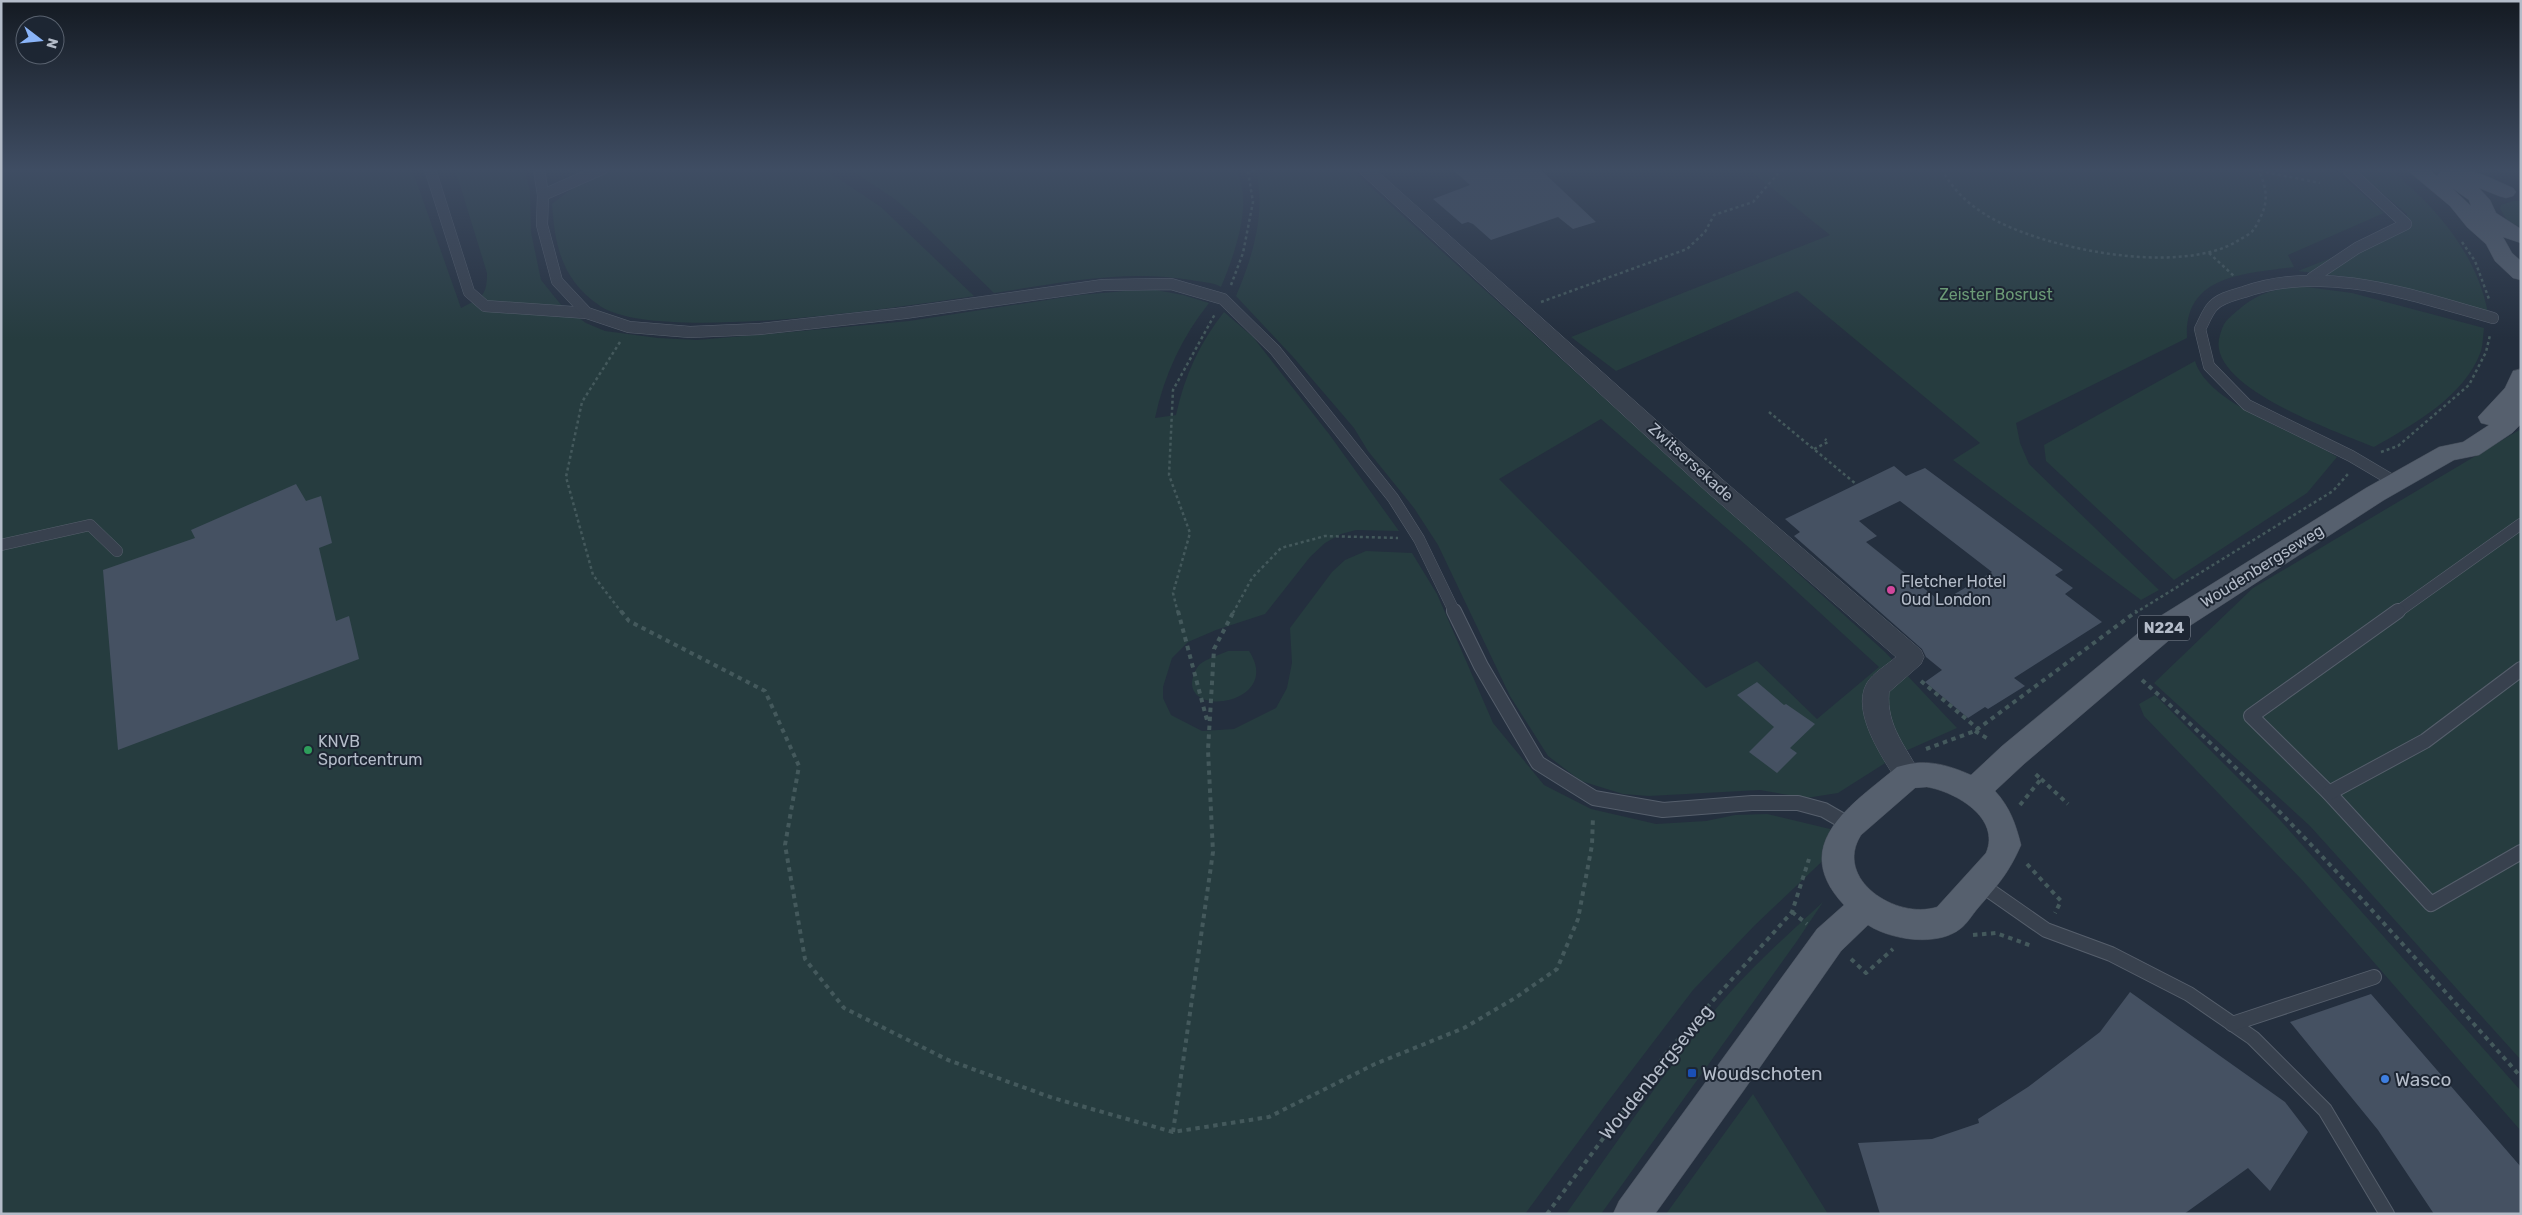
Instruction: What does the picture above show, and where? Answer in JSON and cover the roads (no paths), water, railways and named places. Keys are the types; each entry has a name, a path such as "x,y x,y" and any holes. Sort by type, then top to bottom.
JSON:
{"main road":[{"path":"2477,226 2495,241 2503,256 2521,273"},
{"path":"2499,226 2519,242"},
{"name":"N224","path":"2448,453 2457,440 2476,430 2498,410 2515,392 2521,378"},
{"name":"Woudenbergseweg","path":"1975,791 2013,755 2164,628 2395,482 2448,453 2470,449 2503,427 2521,409"},
{"path":"1903,768 1945,777 1975,791 1993,810 2001,826 2004,845 1998,862 1948,919 1932,924 1909,924 1888,920 1866,906 1849,888 1841,874 1838,856 1842,839 1850,825 1903,768"},
{"path":"1632,1214 1732,1078 1829,940 1866,906"}],"street":[{"name":"Zwitsersekade","path":"1429,226 1716,486 1912,657 1877,688 1876,694 1876,712 1882,734 1903,768"}],"lane":[{"path":"448,226 469,292 484,306 587,314 630,327 690,332 760,329 905,313 1102,285 1171,284 1223,299 1275,350 1393,498 1419,539 1481,666 1538,763 1594,798 1663,810 1752,802 1798,803 1824,810 1850,825"},
{"path":"542,226 557,281 587,314"},
{"path":"2312,278 2357,248 2403,226"},
{"path":"2395,482 2350,456 2247,406 2209,366 2200,329 2214,305 2248,288 2285,280 2312,278 2367,286 2493,318"},
{"path":"2521,524 2251,716 2329,793 2431,904 2521,852"},
{"path":"1,545 90,525 117,551"},
{"path":"2329,793 2425,741 2521,670"},
{"path":"1980,884 2046,930 2120,959 2190,994 2253,1038 2325,1110 2387,1214"},
{"path":"2232,1024 2374,977"}],"place":[{"name":"Fletcher Hotel Oud London","path":"1891,590"},
{"name":"KNVB Sportcentrum","path":"308,750"},
{"name":"Woudschoten","path":"1692,1073"},
{"name":"Wasco","path":"2385,1079"}],"park label":[{"name":"Zeister Bosrust","path":"1996,294"}]}
